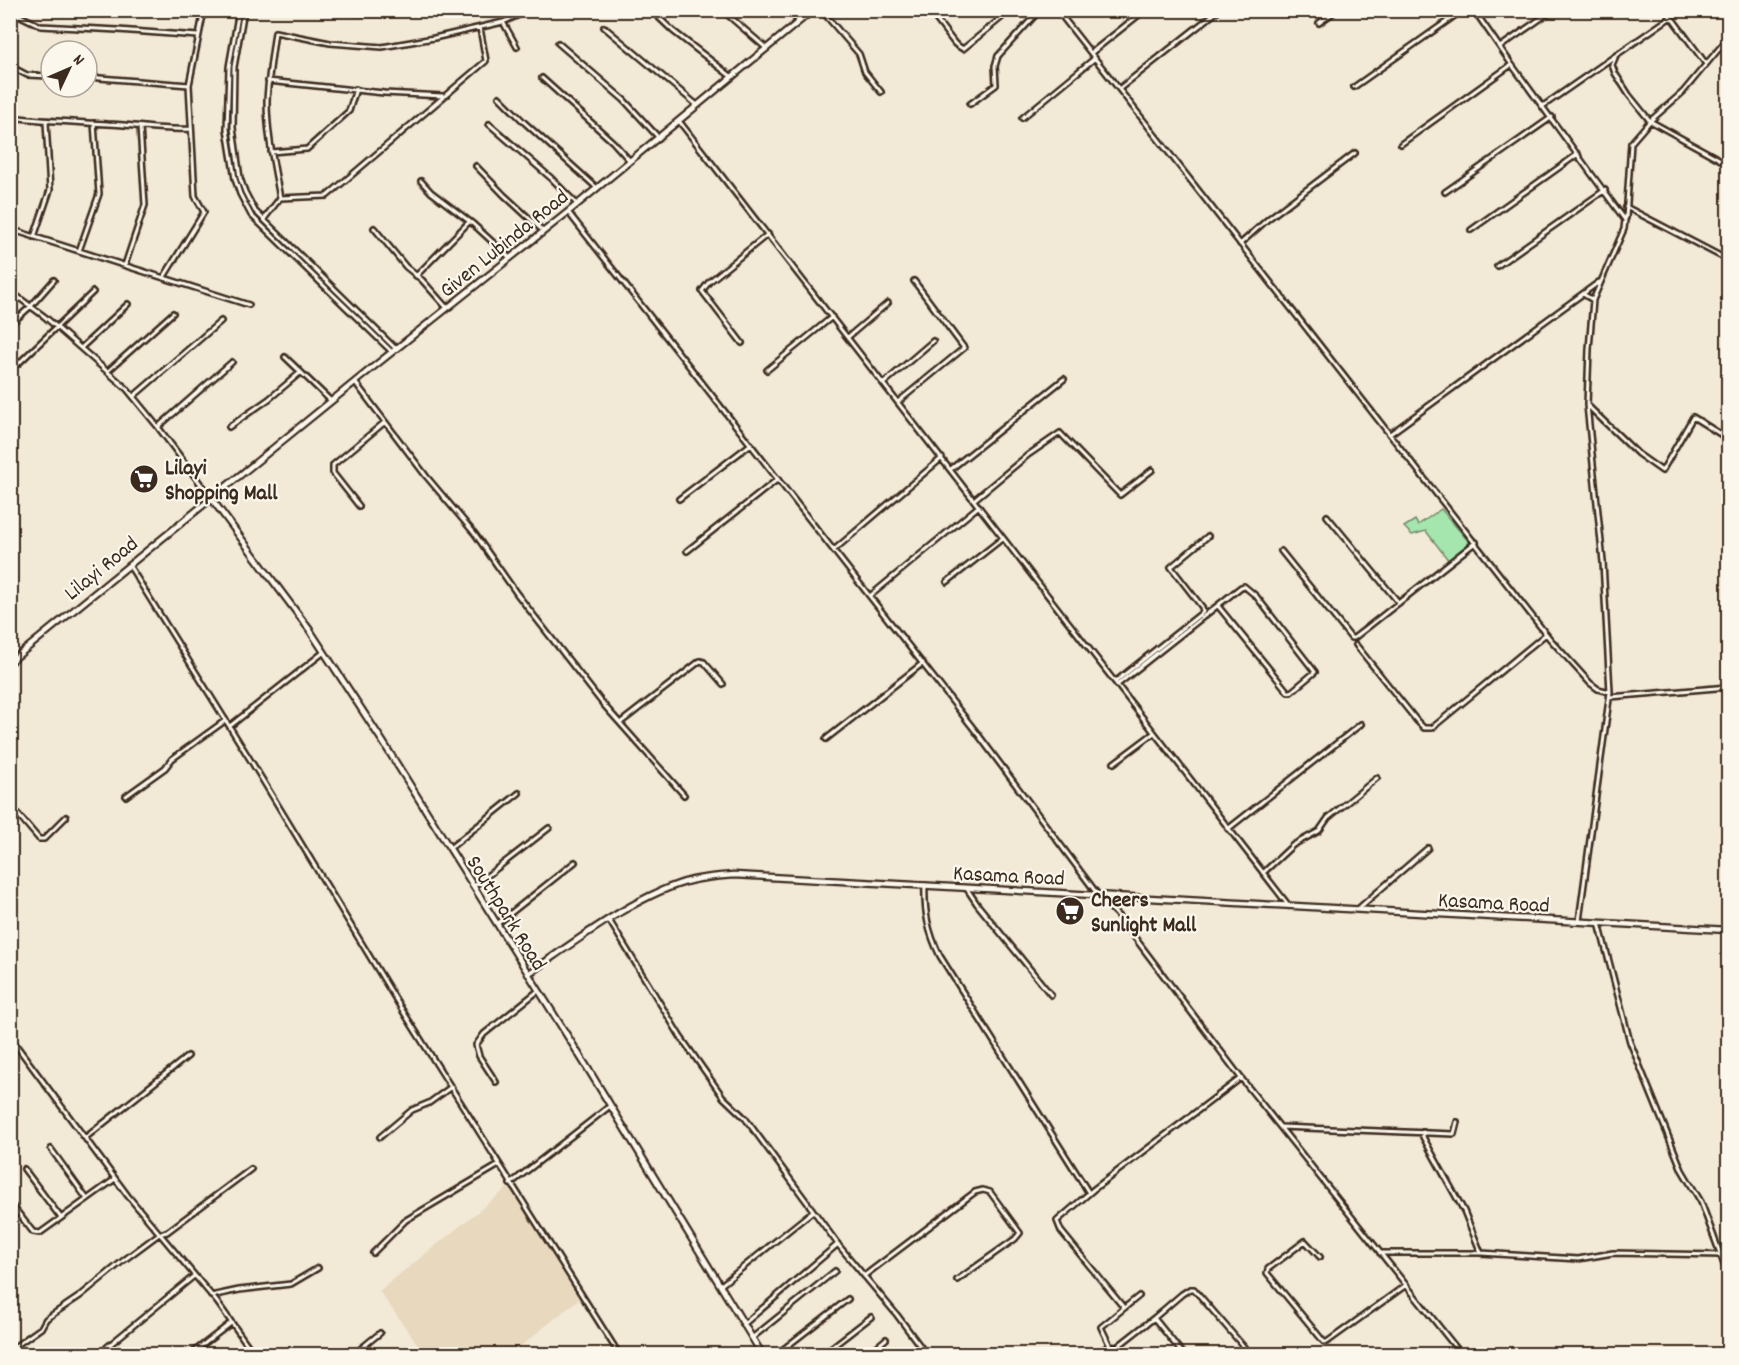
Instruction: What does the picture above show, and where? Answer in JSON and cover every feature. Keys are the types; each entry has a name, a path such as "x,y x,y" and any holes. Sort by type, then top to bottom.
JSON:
{"street":[{"path":"164,277 204,212 195,196 189,84 204,10"},
{"path":"239,10 229,66 227,129 235,179 240,194 251,215 394,350"},
{"path":"244,10 234,67 232,128 240,178 245,192 255,211 394,350"},
{"path":"337,10 388,13 426,10"},
{"path":"280,198 271,152 267,104 275,32 330,43 382,47 480,28 503,22 530,10"},
{"path":"651,10 673,31 732,77"},
{"path":"722,10 767,48"},
{"path":"787,10 800,21"},
{"name":"Given Lubinda Road","path":"211,498 568,212 813,10"},
{"path":"821,10 859,54 865,72 881,92"},
{"path":"929,10 955,44 963,49 1011,10"},
{"path":"970,104 996,85 995,66 998,56 1040,10"},
{"path":"1057,10 1546,634 1590,683 1610,695 1728,687"},
{"path":"1062,17 1071,10"},
{"path":"1091,53 1145,10"},
{"path":"1119,89 1219,10"},
{"path":"1319,23 1337,10"},
{"path":"1354,87 1463,10"},
{"path":"1474,10 1626,220"},
{"path":"1500,48 1553,10"},
{"path":"1666,10 1706,64"},
{"path":"10,11 41,27 198,36"},
{"path":"1543,106 1671,17"},
{"path":"503,22 517,47"},
{"path":"604,27 698,105"},
{"path":"261,224 280,198 327,196 486,61 480,28"},
{"path":"1579,923 1610,695 1603,562 1587,405 1593,300 1624,229 1631,143 1650,121 1683,92 1728,38"},
{"path":"558,43 624,100 659,138"},
{"path":"1022,118 1095,58"},
{"path":"1615,58 1613,68 1615,74 1650,121 1728,164"},
{"path":"1401,144 1512,65"},
{"path":"1601,65 1613,68"},
{"path":"10,66 27,75 39,76"},
{"path":"99,78 189,84"},
{"path":"543,78 613,142 630,161"},
{"path":"268,81 384,93 445,96"},
{"path":"271,152 307,150 349,111 356,89"},
{"path":"500,97 525,123 597,188"},
{"path":"10,117 46,122 191,129"},
{"path":"1445,192 1552,117"},
{"path":"679,121 1290,906"},
{"path":"34,237 50,190 46,122"},
{"path":"79,251 99,188 94,123"},
{"path":"489,124 577,204"},
{"path":"124,266 145,206 140,127"},
{"path":"1240,244 1268,219 1355,153"},
{"path":"1471,230 1578,154"},
{"path":"476,166 543,231"},
{"path":"421,181 510,258"},
{"path":"1497,266 1605,190"},
{"path":"1626,207 1728,260"},
{"path":"568,212 870,596 1241,1078 1461,1354"},
{"path":"416,276 469,222"},
{"path":"374,228 406,267 447,308"},
{"path":"10,230 249,305"},
{"path":"742,343 702,291 709,282 768,234"},
{"path":"10,325 54,280"},
{"path":"898,402 964,348 914,281"},
{"path":"1390,435 1601,281"},
{"path":"10,291 108,371 133,396 211,498"},
{"path":"10,362 18,364 93,292"},
{"path":"1583,294 1593,300"},
{"path":"848,337 888,303"},
{"path":"81,348 128,304"},
{"path":"108,371 173,314"},
{"path":"767,370 832,317"},
{"path":"133,396 221,321"},
{"path":"884,383 933,341"},
{"path":"285,357 331,401"},
{"path":"158,427 232,362"},
{"path":"229,427 269,399 301,372"},
{"path":"951,469 1064,379"},
{"path":"355,382 426,476 475,534 603,704 684,795"},
{"path":"1587,405 1638,454 1662,471 1693,417 1725,437"},
{"path":"359,506 333,473 333,465 385,422"},
{"path":"974,500 1028,455 1060,433 1120,495 1152,470"},
{"path":"679,499 751,444"},
{"path":"834,550 942,458"},
{"path":"687,551 778,479"},
{"name":"Lilayi Road","path":"10,662 211,498"},
{"name":"Southpark Road","path":"211,498 324,652 497,924 721,1285 759,1354"},
{"path":"870,596 979,506"},
{"path":"1327,516 1399,603"},
{"path":"1116,683 1203,612 1202,607 1171,567 1208,536"},
{"path":"947,582 1003,538"},
{"path":"1281,551 1351,638 1357,637 1476,542"},
{"path":"129,565 510,1184 619,1354"},
{"path":"1116,683 1241,586 1250,589 1315,672 1288,692 1218,606"},
{"path":"1356,645 1417,721 1424,728 1432,728 1546,634"},
{"path":"230,726 324,652"},
{"path":"620,723 700,661 704,662 723,684"},
{"path":"826,739 922,663"},
{"path":"126,796 226,720"},
{"path":"1228,829 1361,724"},
{"path":"1114,763 1154,733"},
{"path":"1263,873 1293,845 1319,831 1328,818 1377,778"},
{"path":"449,849 519,793"},
{"path":"10,805 39,839 44,839 66,817"},
{"path":"473,887 549,828"},
{"path":"1357,910 1428,848"},
{"path":"497,924 575,862"},
{"name":"Kasama Road","path":"528,974 609,920 650,896 681,883 734,875 1728,930"},
{"path":"925,885 926,918 931,938 940,956 1089,1193"},
{"path":"967,889 1051,994"},
{"path":"609,920 680,1036 723,1097 745,1118 838,1244 926,1354"},
{"path":"1599,923 1630,1042 1682,1170 1701,1202 1728,1275"},
{"path":"496,1082 479,1056 476,1045 484,1034 538,991"},
{"path":"10,1037 115,1179 212,1296 254,1354"},
{"path":"85,1138 188,1056"},
{"path":"1124,1308 1061,1231 1058,1224 1060,1217 1241,1078"},
{"path":"380,1137 412,1110 429,1103 451,1087"},
{"path":"510,1184 610,1106"},
{"path":"1281,1127 1454,1134 1456,1122"},
{"path":"1423,1132 1423,1137 1464,1211 1481,1253"},
{"path":"51,1149 87,1199"},
{"path":"374,1252 406,1220 499,1165"},
{"path":"24,1169 61,1218"},
{"path":"10,1350 40,1328 46,1319 159,1234 167,1232 251,1169"},
{"path":"11,1204 37,1234 115,1179"},
{"path":"864,1276 975,1192 983,1190 990,1192 1020,1233 1015,1239 957,1280"},
{"path":"721,1285 813,1211"},
{"path":"1320,1257 1305,1241 1268,1269 1268,1273 1324,1342 1406,1285"},
{"path":"744,1324 838,1244"},
{"path":"1380,1253 1481,1253 1578,1259 1613,1253 1721,1255"},
{"path":"212,1296 239,1290 291,1284 318,1268"},
{"path":"752,1338 836,1271"},
{"path":"111,1354 106,1349 107,1347 195,1276"},
{"path":"1117,1347 1182,1294 1194,1288 1250,1354"},
{"path":"1110,1346 1101,1327 1139,1296"},
{"path":"777,1354 848,1299"},
{"path":"823,1354 871,1317"},
{"path":"1155,1318 1183,1354"},
{"path":"191,1354 231,1323"},
{"path":"354,1354 380,1333"},
{"path":"868,1354 886,1339"},
{"path":"1096,1354 1110,1346 1117,1347 1124,1354"}],"shaded area":[{"path":"510,1186 579,1299 511,1354 425,1354 379,1291"}],"green space":[{"path":"1441,509 1470,543 1449,561 1426,531 1412,535 1404,527 1415,520 1418,525"}],"place":[{"name":"Lilayi Shopping Mall","path":"144,479"},
{"name":"Cheers Sunlight Mall","path":"1070,911"}]}
